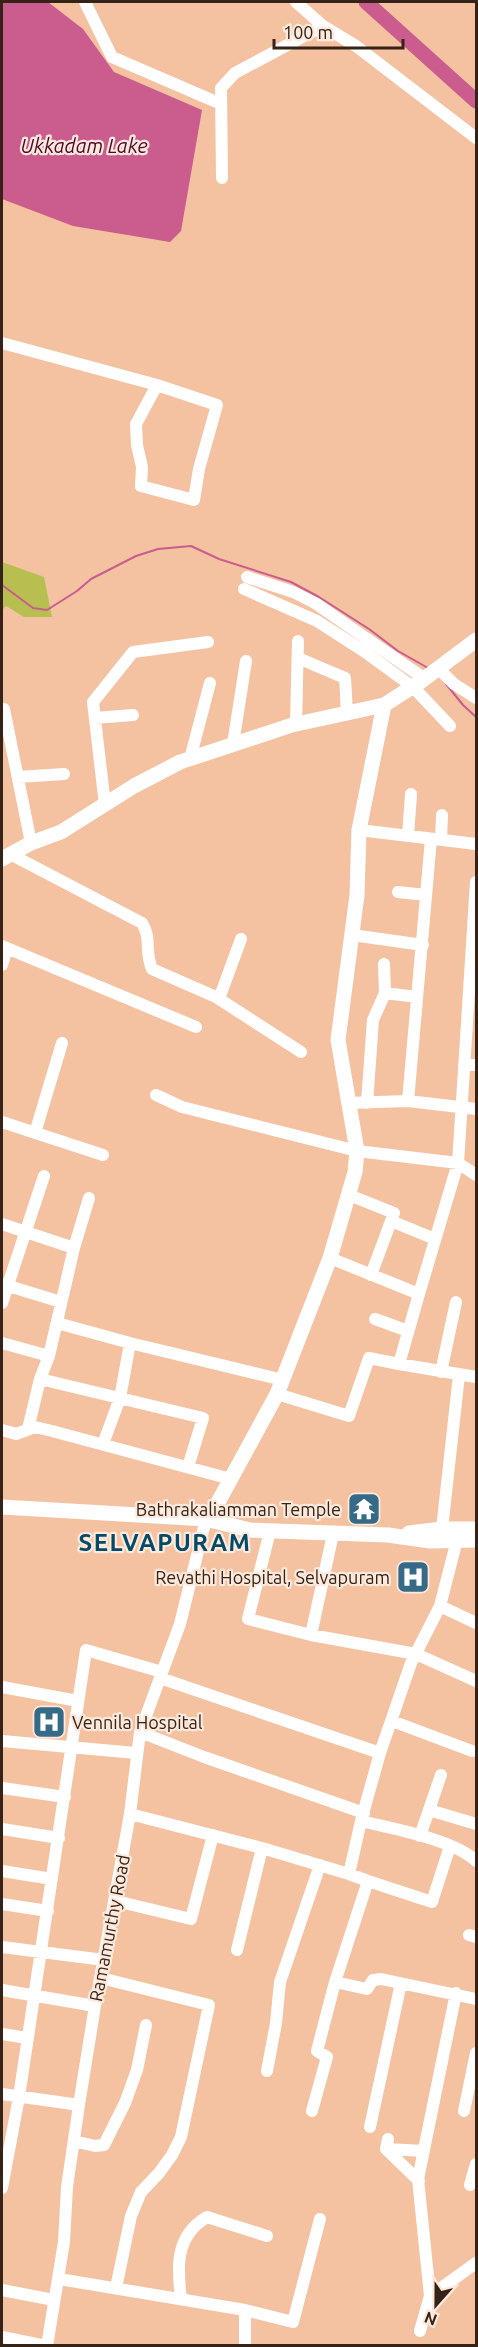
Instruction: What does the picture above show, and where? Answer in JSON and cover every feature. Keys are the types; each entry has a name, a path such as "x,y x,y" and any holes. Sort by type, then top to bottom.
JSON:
{"main road":[{"path":"6,857 31,843 61,832 134,786 190,759 296,724 384,705 477,640"},
{"path":"206,1519 216,1506 277,1394 330,1258 355,1172 357,1151 338,1040 357,895 359,830 384,705"},
{"path":"216,1506 222,1518 231,1526"},
{"path":"2,1507 206,1519 231,1526 270,1531 388,1535 430,1541 477,1540"},
{"path":"388,1535 442,1529 477,1529"}],"street":[{"path":"85,2 112,57 221,104"},
{"path":"296,2 323,26 356,46 477,138"},
{"path":"222,178 220,88 235,73 323,26"},
{"path":"2,343 157,385 217,405 199,469 194,500 141,486 142,467 137,445 136,424 157,385"},
{"path":"246,583 292,592 315,603 426,677 454,684 477,698"},
{"path":"296,724 298,641"},
{"path":"105,805 93,702 133,652 208,642"},
{"path":"298,658 345,678 347,713"},
{"path":"233,744 246,661"},
{"path":"426,677 450,726"},
{"path":"190,759 210,683"},
{"path":"4,709 31,843"},
{"path":"95,718 133,715"},
{"path":"18,777 64,774"},
{"path":"408,836 411,794"},
{"path":"408,1101 426,895 442,815"},
{"path":"359,830 477,844"},
{"path":"6,857 142,923 148,932 146,956 152,969 219,999 302,1052"},
{"path":"399,1364 458,1163 461,1107 470,1065 477,882"},
{"path":"398,892 426,895"},
{"path":"352,935 423,945"},
{"path":"219,999 241,939"},
{"path":"2,965 4,947 196,1026"},
{"path":"367,1103 373,1020 385,993 384,964"},
{"path":"385,993 417,997"},
{"path":"36,1133 62,1043"},
{"path":"156,1095 182,1107 357,1151 458,1163 477,1175"},
{"path":"349,1103 408,1101 477,1109"},
{"path":"2,1122 103,1155"},
{"path":"2,1303 4,1284 44,1176"},
{"path":"349,1195 394,1213 371,1275"},
{"path":"2,1430 16,1434 23,1433 28,1428 40,1379 49,1356 74,1248 89,1198"},
{"path":"391,1221 435,1239"},
{"path":"2,1224 74,1248"},
{"path":"330,1258 419,1294"},
{"path":"4,1284 61,1302"},
{"path":"441,1372 456,1302"},
{"path":"375,1319 408,1331"},
{"path":"57,1323 283,1380"},
{"path":"2,1343 49,1356"},
{"path":"103,1444 120,1398 130,1343"},
{"path":"277,1394 349,1416 369,1358 477,1377"},
{"path":"442,1529 459,1375"},
{"path":"40,1379 203,1418 188,1467"},
{"path":"28,1428 35,1427 103,1444 231,1479"},
{"name":"Ramamurthy Road","path":"46,2346 59,2279 74,2141 94,2006 116,1901 140,1732 180,1624 206,1519"},
{"path":"270,1531 248,1618 311,1635 416,1653 477,1681"},
{"path":"311,1635 333,1534"},
{"path":"349,1874 380,1753 416,1653 440,1606 458,1540"},
{"path":"440,1606 477,1623"},
{"path":"2,2189 5,2146 19,2097 86,1650 380,1753"},
{"path":"2,1687 78,1701"},
{"path":"392,1721 472,1751"},
{"path":"140,1732 362,1817 450,1846 470,1854 477,1861"},
{"path":"2,1741 136,1754"},
{"path":"420,1836 441,1775"},
{"path":"2,1788 65,1797"},
{"path":"429,1810 477,1824"},
{"path":"130,1814 262,1848 432,1902 450,1846"},
{"path":"2,1829 59,1838"},
{"path":"116,1901 191,1919 213,1835"},
{"path":"237,1950 262,1848"},
{"path":"267,2071 276,2023 280,1982 320,1865"},
{"path":"2,1871 52,1879"},
{"path":"312,2111 327,2057 317,2051 368,1881"},
{"path":"2,1904 48,1911"},
{"path":"2,1947 104,1960"},
{"path":"101,1978 209,2005 181,2137 159,2173 141,2192 131,2216 116,2288"},
{"path":"336,1982 367,1989 373,1980 401,1983 477,1999"},
{"path":"370,2127 401,1983"},
{"path":"2,1990 94,2006"},
{"path":"420,2331 430,2296 419,2181 456,1993"},
{"path":"74,2141 95,2146 104,2145 125,2103 137,2070 146,2025"},
{"path":"2,2034 27,2038"},
{"path":"464,2111 477,2053"},
{"path":"2,2094 79,2105"},
{"path":"419,2181 387,2144 424,2151"},
{"path":"470,2186 477,2164"},
{"path":"181,2299 177,2266 183,2245 197,2223 207,2217 267,2236"},
{"path":"59,2279 245,2310 293,2322 320,2219"},
{"path":"430,2296 477,2263"},
{"path":"2,2290 54,2300"},
{"path":"245,2310 245,2346"},
{"path":"2,2337 46,2346"}],"green space":[{"path":"2,562 44,577 52,617 24,617 6,606 2,610"}],"water":[{"name":"Ukkadam Lake","path":"2,2 48,2 83,29 114,72 202,110 181,231 170,242 73,226 2,199"}],"waterway":[{"path":"366,2 476,101"},
{"path":"2,585 33,608 47,610 91,579 136,556 158,549 191,546 219,559 291,582 319,597 398,651 428,668"},
{"path":"446,684 476,717"}],"place":[{"name":"Bathrakaliamman Temple","path":"364,1509"},
{"name":"Revathi Hospital, Selvapuram","path":"413,1577"},
{"name":"Vennila Hospital","path":"49,1722"}],"district":[{"name":"SELVAPURAM","path":"165,1542"}]}
